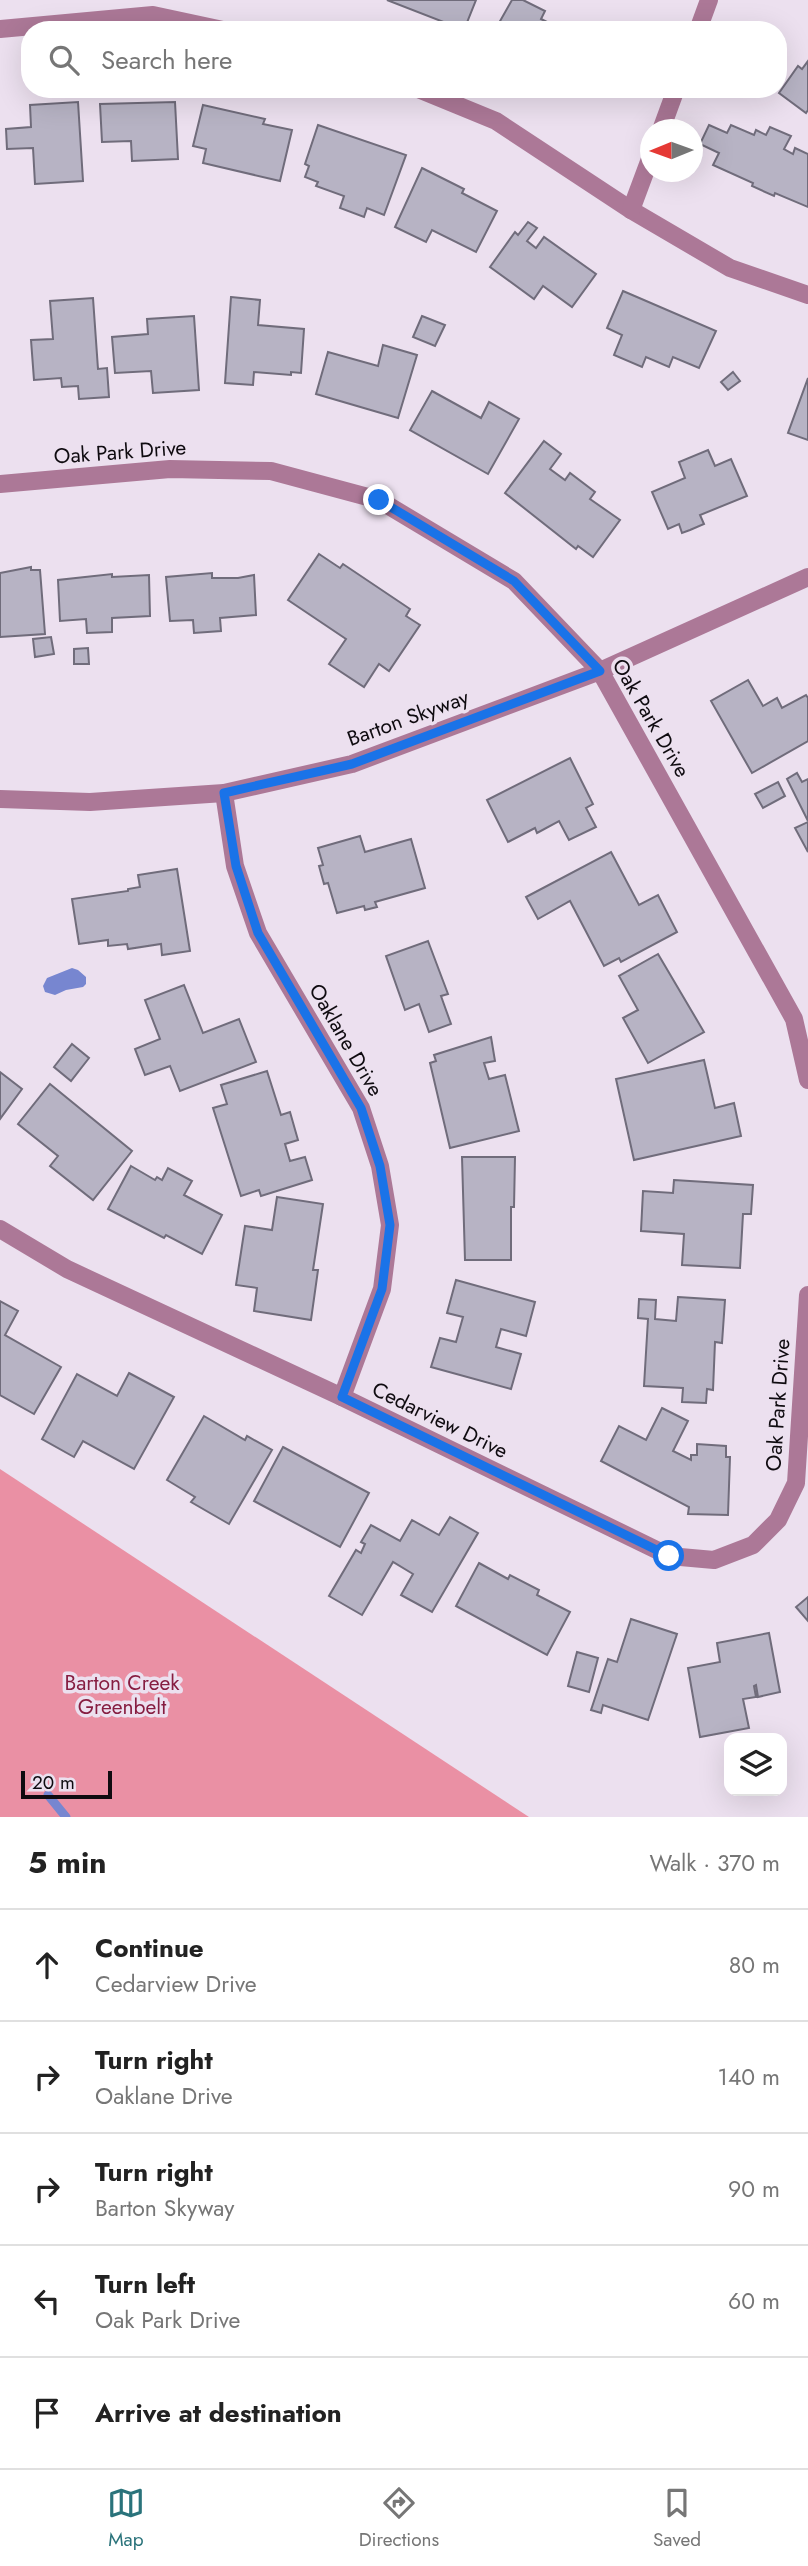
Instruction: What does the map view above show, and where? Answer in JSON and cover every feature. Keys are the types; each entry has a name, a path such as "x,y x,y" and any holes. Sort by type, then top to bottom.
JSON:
{"street":[{"path":"701,21 709,0"},
{"path":"58,21 153,8 194,21"},
{"path":"0,29 21,26"},
{"path":"440,98 496,121 631,210 730,268 808,295"},
{"path":"665,119 673,98"},
{"path":"631,210 641,182"},
{"name":"Oak Park Drive","path":"0,484 170,469 271,471 379,500 514,581 600,671 794,1019 808,1080"},
{"name":"Barton Skyway","path":"0,799 90,802 224,793 352,764 600,671 808,578"},
{"name":"Oaklane Drive","path":"224,793 236,866 258,933 361,1108 380,1166 390,1225 382,1289 342,1397"},
{"name":"Cedarview Drive","path":"0,1229 67,1269 342,1397 669,1556 714,1560 753,1545"},
{"name":"Oak Park Drive","path":"753,1545 778,1520 796,1483 808,1295"}],"green space":[{"name":"Barton Creek Greenbelt","path":"0,1469 529,1817 0,1817"}],"water":[{"path":"72,968 86,977 83,987 55,995 45,992 43,986 47,978"}],"building":[{"path":"387,0 476,0 468,21 441,21"},
{"path":"512,0 523,0 545,11 541,19 545,21 500,21"},
{"path":"808,61 806,113 786,98 787,82 798,66 802,69"},
{"path":"78,102 83,181 35,184 33,148 7,149 6,129 31,127 30,105"},
{"path":"175,102 178,159 132,161 131,141 102,142 100,104"},
{"path":"203,105 265,119 263,124 292,130 280,181 203,163 206,149 193,146"},
{"path":"318,125 406,155 384,215 367,208 364,217 340,208 344,196 316,186 318,182 305,177 309,166 305,164"},
{"path":"709,125 727,133 731,125 754,135 756,130 766,135 770,127 791,136 784,149 793,154 795,148 808,154 808,207 775,193 774,196 713,165 719,153 703,145 703,138"},
{"path":"422,168 464,189 462,193 497,211 476,252 432,230 426,242 395,227"},
{"path":"528,222 537,228 527,241 536,248 544,237 596,274 572,307 543,286 534,299 490,267 515,232 518,235"},
{"path":"623,291 716,331 699,368 673,357 669,367 646,357 642,367 614,355 622,335 607,328"},
{"path":"231,297 260,300 258,325 304,329 301,373 291,372 291,375 254,372 253,385 225,383"},
{"path":"93,298 98,369 107,368 109,397 79,399 78,386 62,387 61,378 34,380 31,340 53,339 50,301"},
{"path":"194,316 199,390 153,393 151,371 115,373 112,337 148,334 147,319"},
{"path":"422,316 445,325 435,346 413,337"},
{"path":"383,345 417,355 398,418 316,394 328,352 378,366"},
{"path":"733,372 740,381 728,390 721,382"},
{"path":"808,378 808,440 788,433"},
{"path":"432,391 481,418 489,402 519,419 488,474 410,430"},
{"path":"544,441 561,454 550,469 565,480 570,473 595,492 590,499 620,520 593,557 578,546 576,549 505,493"},
{"path":"708,450 715,466 731,459 747,496 700,515 704,524 690,530 682,533 679,524 668,529 652,492 685,478 679,462"},
{"path":"319,554 340,568 343,564 410,609 406,616 420,625 389,671 379,664 364,687 329,664 346,639 288,600"},
{"path":"31,567 31,570 40,570 45,634 0,637 0,573"},
{"path":"212,573 212,578 254,575 256,615 220,618 221,631 194,633 193,620 170,621 166,577"},
{"path":"112,574 112,577 149,575 150,616 112,618 112,632 87,633 86,619 60,621 58,580"},
{"path":"51,637 54,654 35,657 33,639"},
{"path":"88,648 89,664 74,664 74,649"},
{"path":"748,680 763,706 777,698 782,708 806,695 808,698 808,741 752,773 711,701"},
{"path":"570,758 593,804 586,808 596,827 569,840 559,821 537,833 535,828 508,842 487,800"},
{"path":"797,773 802,782 808,779 808,821 787,779"},
{"path":"778,782 785,796 763,808 755,794"},
{"path":"808,822 808,852 795,828"},
{"path":"360,836 365,852 411,839 425,888 375,902 377,907 365,910 364,906 337,913 328,883 324,884 319,866 323,865 318,848"},
{"path":"611,852 639,905 658,895 677,932 621,962 619,958 604,966 570,901 538,919 526,897"},
{"path":"177,869 190,951 162,955 161,944 128,949 127,944 108,946 108,940 79,944 72,899 128,891 140,887 138,875"},
{"path":"428,941 448,994 441,996 451,1024 429,1032 419,1004 405,1010 386,956"},
{"path":"658,954 704,1032 648,1063 623,1018 638,1010 619,976"},
{"path":"184,985 203,1033 239,1019 256,1062 180,1091 170,1066 145,1075 135,1049 160,1039 145,1000"},
{"path":"491,1037 495,1061 484,1063 489,1079 505,1075 519,1131 450,1148 430,1063 436,1061 434,1055"},
{"path":"72,1044 89,1058 71,1081 54,1067"},
{"path":"704,1060 715,1108 734,1103 741,1136 634,1160 616,1079"},
{"path":"267,1071 281,1115 290,1112 298,1140 285,1144 290,1161 305,1157 312,1180 261,1196 259,1190 241,1196 213,1108 227,1104 221,1085"},
{"path":"0,1072 22,1089 0,1119"},
{"path":"50,1084 132,1151 93,1200 50,1166 58,1156 18,1124"},
{"path":"462,1157 515,1157 511,1260 465,1260"},
{"path":"131,1166 155,1180 157,1177 162,1180 168,1168 192,1181 184,1195 222,1215 202,1254 108,1209"},
{"path":"674,1180 753,1185 751,1214 743,1214 740,1268 682,1265 684,1234 641,1231 643,1191 673,1193"},
{"path":"277,1197 323,1204 313,1270 318,1270 311,1320 254,1311 257,1288 236,1285 245,1226 272,1230"},
{"path":"456,1280 535,1302 526,1336 501,1329 496,1347 521,1354 511,1389 431,1367 440,1338 456,1342 463,1317 447,1313"},
{"path":"678,1297 725,1300 722,1343 715,1342 713,1390 707,1389 706,1403 682,1402 683,1388 644,1386 648,1319 638,1318 639,1299 656,1300 655,1319 676,1321"},
{"path":"0,1301 18,1311 5,1335 61,1367 34,1414 0,1395"},
{"path":"129,1373 174,1397 134,1469 83,1441 74,1457 42,1439 77,1374 117,1396"},
{"path":"662,1408 688,1421 673,1451 691,1460 691,1455 697,1455 697,1444 726,1446 726,1457 730,1457 728,1515 688,1514 689,1507 601,1461 619,1426 646,1440"},
{"path":"204,1416 245,1440 247,1436 272,1450 229,1524 191,1502 195,1497 167,1480"},
{"path":"283,1447 369,1493 340,1547 254,1501"},
{"path":"450,1517 478,1533 432,1612 401,1595 413,1574 393,1562 362,1615 329,1596 356,1550 361,1553 365,1544 361,1542 371,1525 400,1541 412,1520 439,1535"},
{"path":"479,1563 508,1579 510,1575 539,1590 537,1595 570,1612 547,1655 456,1606"},
{"path":"808,1597 808,1621 796,1607"},
{"path":"631,1619 677,1634 648,1720 603,1705 601,1713 591,1710 608,1659 617,1662"},
{"path":"769,1633 780,1692 758,1697 756,1685 754,1686 756,1697 743,1699 749,1728 700,1737 688,1668 720,1662 717,1643"},
{"path":"577,1652 598,1658 589,1692 568,1686"}],"waterway":[{"path":"48,1795 66,1817"}],"route":[{"path":"379,500 514,581 600,671 352,764 224,793 236,866 258,933 361,1108 380,1166 390,1225 382,1289 342,1397 669,1556"}]}
